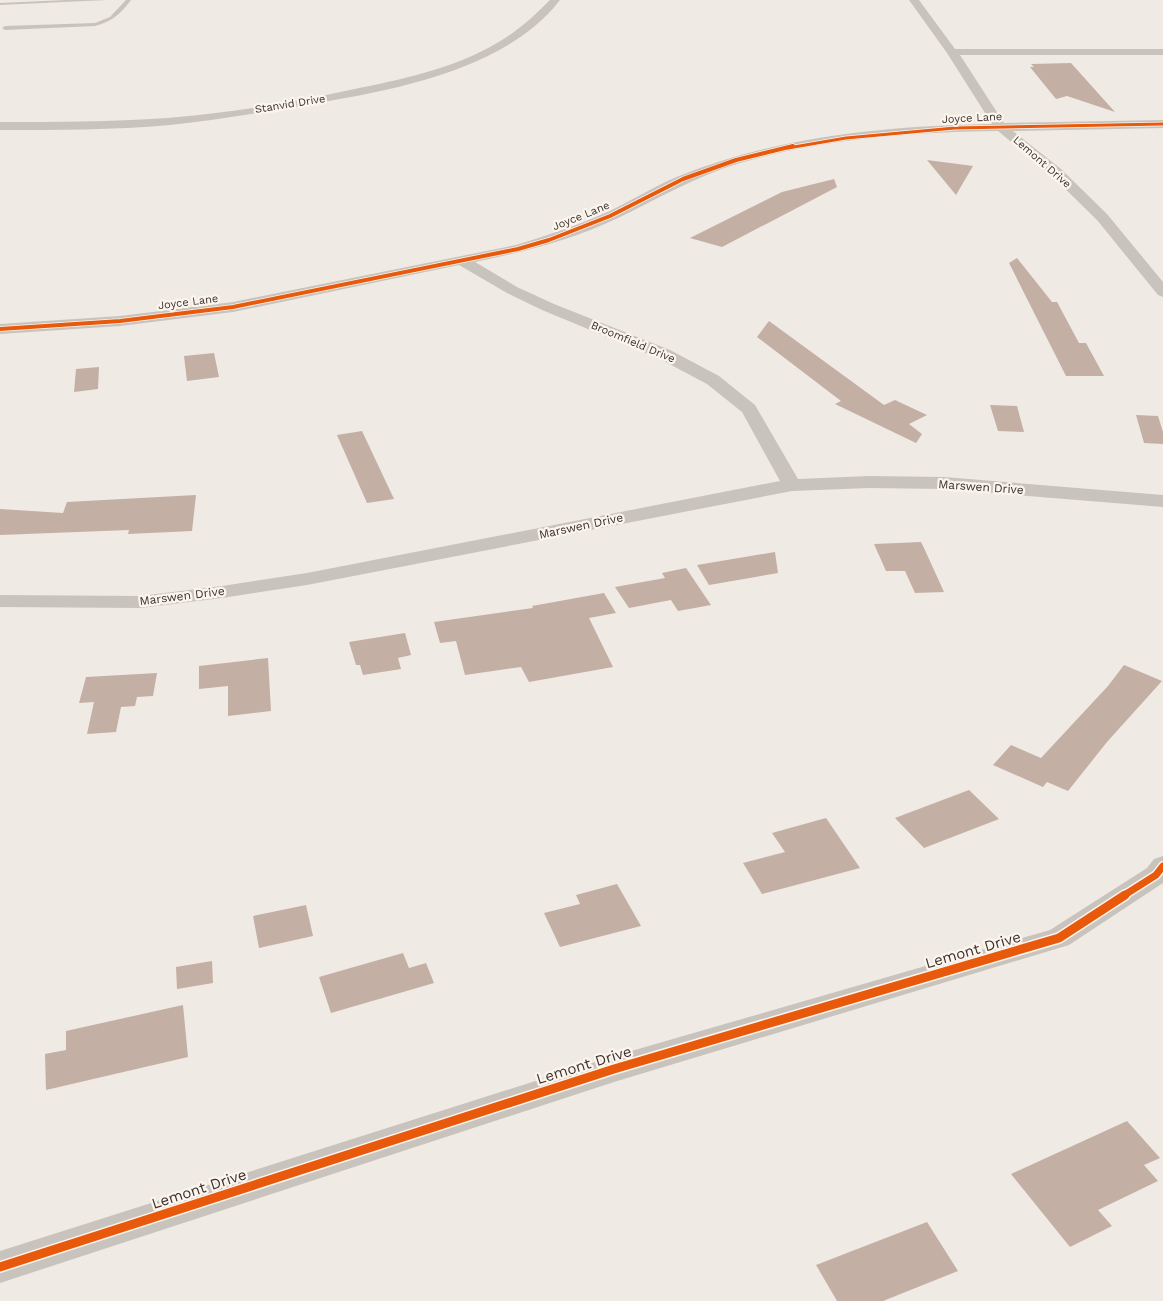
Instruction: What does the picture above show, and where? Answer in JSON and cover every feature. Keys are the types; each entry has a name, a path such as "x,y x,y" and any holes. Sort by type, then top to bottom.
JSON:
{"street":[{"name":"Stanvid Drive","path":"0,126 156,122 300,103 380,87 444,70 488,51 518,36 536,23 555,0"},
{"name":"Lemont Drive","path":"914,0 952,52 1000,126 1056,172 1102,216 1163,292"},
{"path":"952,52 1163,52"},
{"name":"Joyce Lane","path":"0,329 120,320 233,307 549,240 610,216 683,178 736,160 796,146 846,138 1000,126 1163,124"},
{"name":"Broomfield Drive","path":"461,260 512,290 664,354 713,380 749,409 792,485"},
{"name":"Marswen Drive","path":"0,601 140,602 222,592 307,579 792,485 869,482 944,483 1163,501"},
{"name":"Lemont Drive","path":"0,1267 614,1069 1059,938 1156,875 1163,866"}],"lane":[{"path":"0,4 106,0"},
{"path":"4,28 71,27 101,24 109,21 130,0"}],"building":[{"path":"1071,63 1115,112 1067,96 1056,99 1030,67 1034,67 1031,64"},
{"path":"927,160 973,166 956,195"},
{"path":"834,179 837,187 722,247 690,238 782,192"},
{"path":"1017,258 1052,302 1057,302 1079,343 1086,343 1104,376 1066,376 1009,263"},
{"path":"769,321 884,405 895,400 927,415 909,424 922,434 916,443 835,404 841,401 757,337"},
{"path":"214,353 219,377 187,381 184,356"},
{"path":"99,367 98,389 74,392 76,369"},
{"path":"990,405 1017,406 1024,432 998,431"},
{"path":"1136,415 1158,416 1163,432 1163,444 1144,443"},
{"path":"362,431 394,499 367,503 337,435"},
{"path":"196,495 192,531 128,534 129,530 0,535 0,509 63,513 67,502"},
{"path":"921,542 944,592 915,593 905,571 886,571 874,544"},
{"path":"775,552 778,573 709,585 697,565"},
{"path":"686,568 711,605 678,611 671,600 629,608 615,587 665,578 662,573"},
{"path":"604,593 616,613 589,618 613,667 529,682 521,667 465,675 456,641 440,643 434,622 533,608 532,606"},
{"path":"405,633 411,655 398,658 401,669 363,675 360,665 356,665 349,642"},
{"path":"268,658 271,711 228,716 228,686 199,689 199,666"},
{"path":"1124,665 1162,681 1107,742 1068,791 1047,782 1043,787 993,765 1011,745 1041,758 1108,686"},
{"path":"157,673 153,696 137,697 135,706 121,707 116,732 87,734 94,702 79,703 86,677"},
{"path":"969,790 999,819 924,848 895,818"},
{"path":"826,818 860,868 762,894 743,863 785,852 772,833"},
{"path":"617,884 641,926 560,947 544,913 580,904 576,895"},
{"path":"306,905 313,936 259,948 253,916"},
{"path":"403,953 409,968 426,963 434,983 331,1013 319,977"},
{"path":"212,961 213,983 177,989 176,967"},
{"path":"183,1005 188,1057 46,1090 45,1054 66,1050 66,1031"},
{"path":"1127,1121 1160,1158 1144,1165 1158,1181 1098,1210 1112,1226 1070,1247 1011,1174"},
{"path":"927,1222 958,1271 883,1301 837,1301 816,1265"}],"cycle path":[{"path":"0,329 120,321 233,307 518,249 549,240 610,216 683,179 736,160 795,146 846,138 955,128 1163,124"},
{"path":"0,1267 614,1069 1059,938 1156,875 1163,866"}]}
